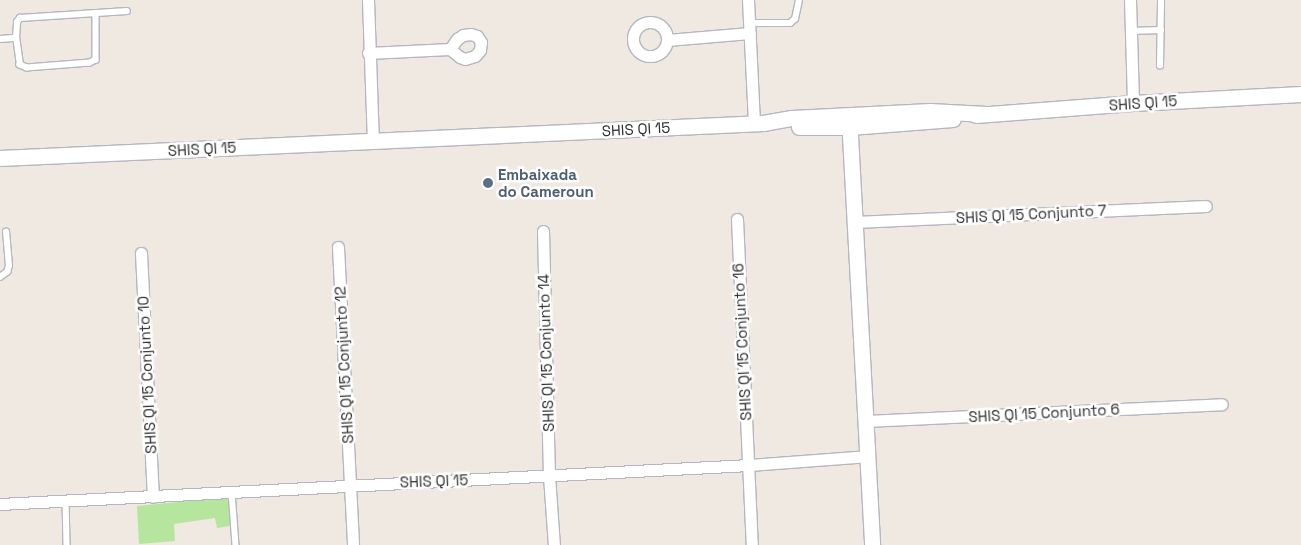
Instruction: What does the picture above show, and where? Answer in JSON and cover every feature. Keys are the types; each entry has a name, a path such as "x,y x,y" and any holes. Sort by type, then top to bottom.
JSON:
{"street":[{"path":"368,0 368,53 373,141"},
{"path":"748,0 759,123"},
{"path":"1130,0 1134,103"},
{"path":"667,40 750,28"},
{"path":"368,53 450,49"},
{"name":"SHIS QI 15","path":"0,158 759,123 774,126 850,121 927,123 986,114 1134,103 1301,94"},
{"path":"850,121 872,545"},
{"name":"SHIS QI 15 Conjunto 7","path":"855,222 1206,206"},
{"name":"SHIS QI 15 Conjunto 16","path":"737,219 752,545"},
{"name":"SHIS QI 15 Conjunto 14","path":"543,230 549,476 554,545"},
{"name":"SHIS QI 15 Conjunto 12","path":"338,247 353,545"},
{"name":"SHIS QI 15 Conjunto 10","path":"141,253 153,497"},
{"name":"SHIS QI 15 Conjunto 6","path":"866,421 1222,404"},
{"name":"SHIS QI 15","path":"0,504 153,497 350,484 748,465 867,456"}],"lane":[{"path":"750,28 790,23 795,19 799,0"},
{"path":"1160,66 1161,0"},
{"path":"96,13 96,60 90,63 22,67 18,62 16,38 17,22 20,18 127,10"},
{"path":"1131,31 1161,30"},
{"path":"0,39 16,38"},
{"path":"0,277 7,272 9,266 6,232"},
{"path":"232,492 236,545"},
{"path":"66,500 67,545"}],"green space":[{"path":"229,497 230,526 217,528 215,518 174,524 175,541 139,544 137,506"}],"place":[{"name":"Embaixada do Cameroun","path":"488,183"}]}
